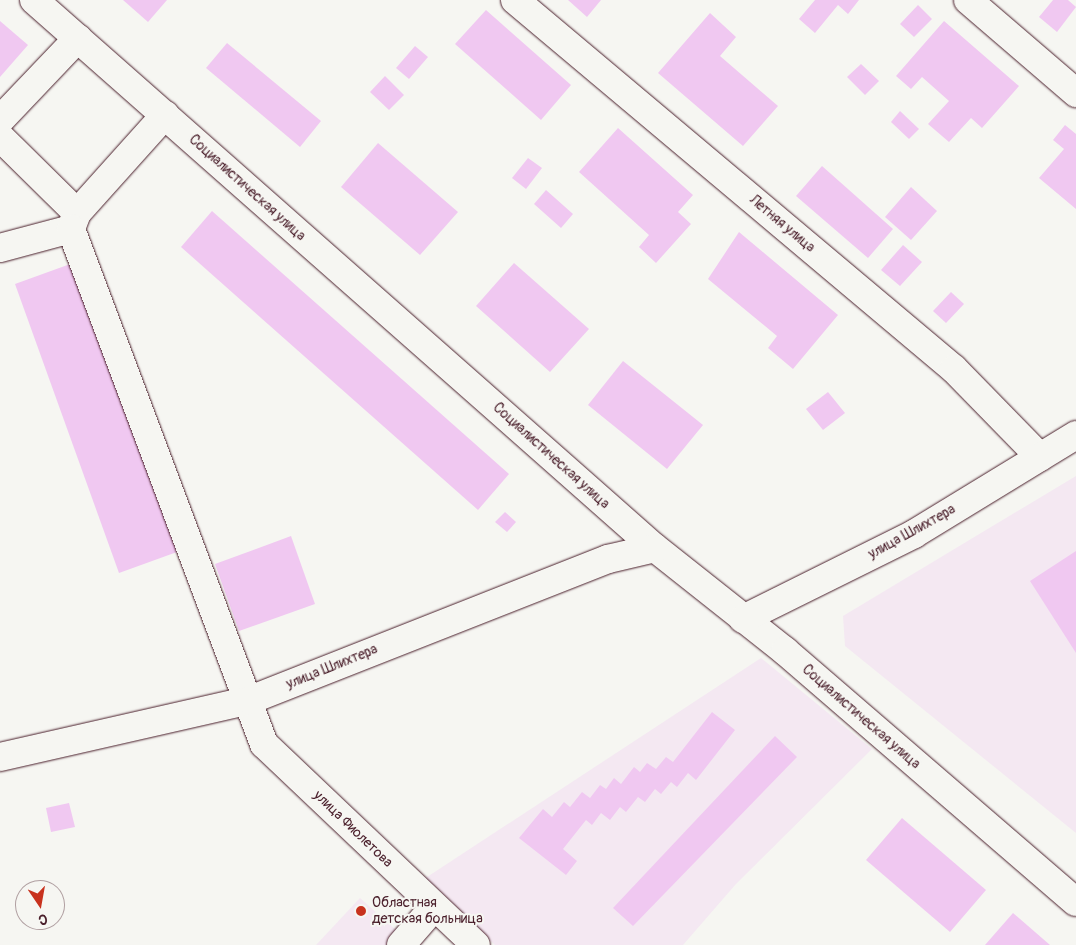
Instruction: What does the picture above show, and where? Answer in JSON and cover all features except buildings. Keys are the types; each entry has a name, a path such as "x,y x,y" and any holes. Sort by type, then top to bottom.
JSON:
{"street":[{"name":"Социалистическая улица","path":"34,0 655,548 743,619 1076,902"},
{"name":"Летняя улица","path":"515,0 954,368 1040,457"},
{"path":"968,0 1076,93"},
{"path":"0,120 78,38"},
{"path":"0,248 74,221 165,115"},
{"path":"0,137 74,221"},
{"name":"улица Фиолетова","path":"74,221 250,700 264,744 476,945"},
{"name":"улица Шлихтера","path":"743,619 914,534 1076,435"},
{"name":"улица Шлихтера","path":"0,756 250,700 608,559 655,548"},
{"path":"401,945 434,907"}],"shaded area":[{"path":"1076,476 1076,833 845,646 843,616"},
{"path":"761,658 872,749 736,884 683,945 495,945 424,879"},
{"name":"Областная детская больница","path":"360,898 413,945 316,945"}],"place":[{"name":"Областная детская больница","path":"361,911"}]}
